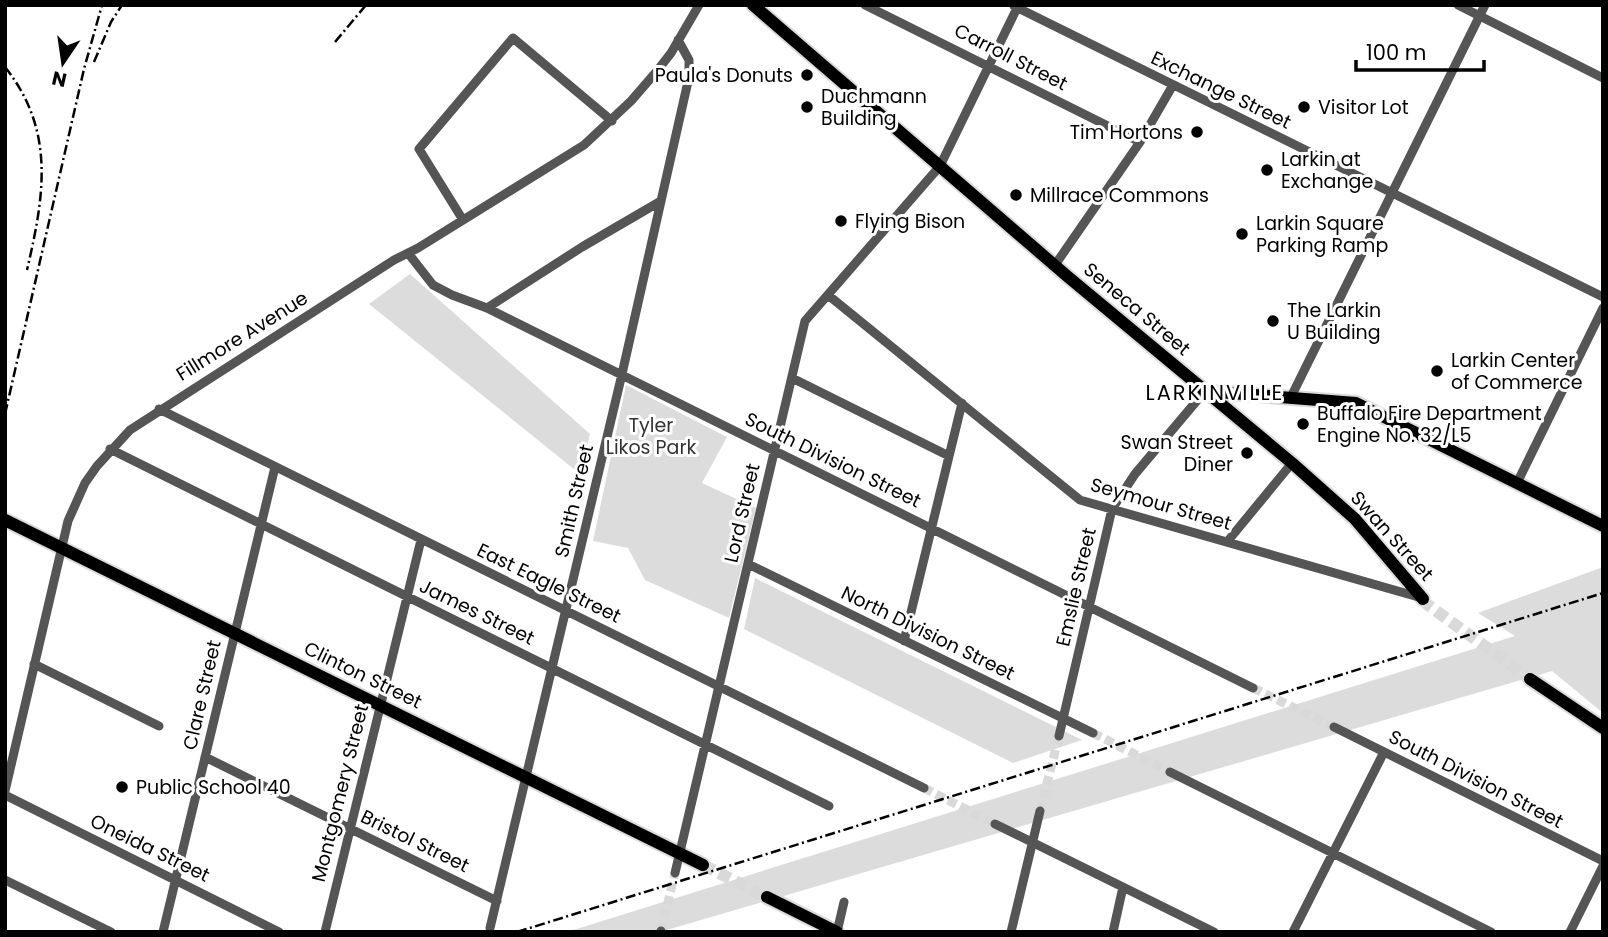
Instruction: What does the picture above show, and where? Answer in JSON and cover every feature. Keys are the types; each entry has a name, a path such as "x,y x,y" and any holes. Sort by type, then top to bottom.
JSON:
{"main road":[{"name":"Seneca Street","path":"753,5 1205,391"},
{"path":"1205,391 1356,403 1603,526"},
{"name":"Swan Street","path":"1205,391 1355,519 1423,599"},
{"name":"Clinton Street","path":"5,520 703,865"},
{"path":"1530,678 1603,728"},
{"path":"767,897 837,932"}],"street":[{"path":"678,40 699,5"},
{"name":"Carroll Street","path":"865,5 1140,142"},
{"path":"1458,5 1603,78"},
{"path":"1290,399 1485,5"},
{"name":"Lord Street","path":"674,873 805,321 940,166 1015,7"},
{"name":"Exchange Street","path":"1015,7 1603,297"},
{"path":"463,220 419,149 513,38 612,121"},
{"name":"Fillmore Avenue","path":"5,793 61,547 76,501 85,483 110,449 159,409 584,145 612,121 650,79 678,40"},
{"name":"Smith Street","path":"490,928 622,374 690,66 678,40"},
{"path":"1055,265 1140,142 1173,85"},
{"path":"487,308 582,247 661,201"},
{"name":"South Division Street","path":"408,253 433,285 487,308 622,374 774,452 1253,688"},
{"name":"Seymour Street","path":"828,295 1080,500 1423,599"},
{"path":"1517,483 1603,308"},
{"path":"792,378 949,456"},
{"name":"Emslie Street","path":"1059,736 1112,509 1135,474 1205,391"},
{"path":"904,641 962,403"},
{"name":"East Eagle Street","path":"159,409 924,788"},
{"name":"James Street","path":"110,449 829,806"},
{"path":"1227,542 1292,463"},
{"name":"Clare Street","path":"163,932 275,467"},
{"name":"Montgomery Street","path":"325,932 421,540"},
{"name":"North Division Street","path":"748,564 1093,733"},
{"path":"34,664 159,726"},
{"name":"South Division Street","path":"1334,727 1603,864"},
{"path":"1293,932 1384,752"},
{"name":"Bristol Street","path":"205,757 497,901"},
{"path":"1170,772 1491,932"},
{"name":"Oneida Street","path":"5,793 279,932"},
{"path":"1012,932 1040,811"},
{"path":"995,824 1214,932"},
{"path":"1570,932 1603,864"},
{"path":"5,880 111,932"},
{"path":"1113,932 1123,887"},
{"path":"837,932 844,902"}],"green space":[{"path":"410,274 590,434 580,474 369,304"},
{"name":"Tyler Likos Park","path":"626,385 727,437 702,483 756,508 729,618 645,580 628,548 593,541"},
{"path":"1603,567 1603,713 1552,671 660,932 567,932 1515,636 1478,613"},
{"path":"755,578 1082,740 1013,763 744,629"}],"tunnel":[{"path":"1423,599 1530,679"},
{"path":"1253,688 1334,727"},
{"path":"1093,733 1170,772"},
{"path":"1040,811 1059,736"},
{"path":"924,788 995,824"},
{"path":"703,865 767,897"},
{"path":"661,931 675,873"}],"railway":[{"path":"5,414 84,69 102,5"},
{"path":"94,62 111,22 122,5"},
{"path":"335,42 366,5"},
{"path":"5,67 21,91 39,140 41,191 27,270"},
{"path":"517,932 1603,593"}],"place":[{"name":"Paula's Donuts","path":"807,75"},
{"name":"Duchmann Building","path":"807,107"},
{"name":"Visitor Lot","path":"1304,107"},
{"name":"Tim Hortons","path":"1197,132"},
{"name":"Larkin at Exchange","path":"1267,170"},
{"name":"Millrace Commons","path":"1016,195"},
{"name":"Flying Bison","path":"841,221"},
{"name":"Larkin Square Parking Ramp","path":"1242,234"},
{"name":"The Larkin U Building","path":"1273,321"},
{"name":"Larkin Center of Commerce","path":"1437,371"},
{"name":"Buffalo Fire Department Engine No. 32/L5","path":"1303,424"},
{"name":"Swan Street Diner","path":"1247,453"},
{"name":"Public School 40","path":"122,787"}],"district":[{"name":"LARKINVILLE","path":"1215,392"}]}
